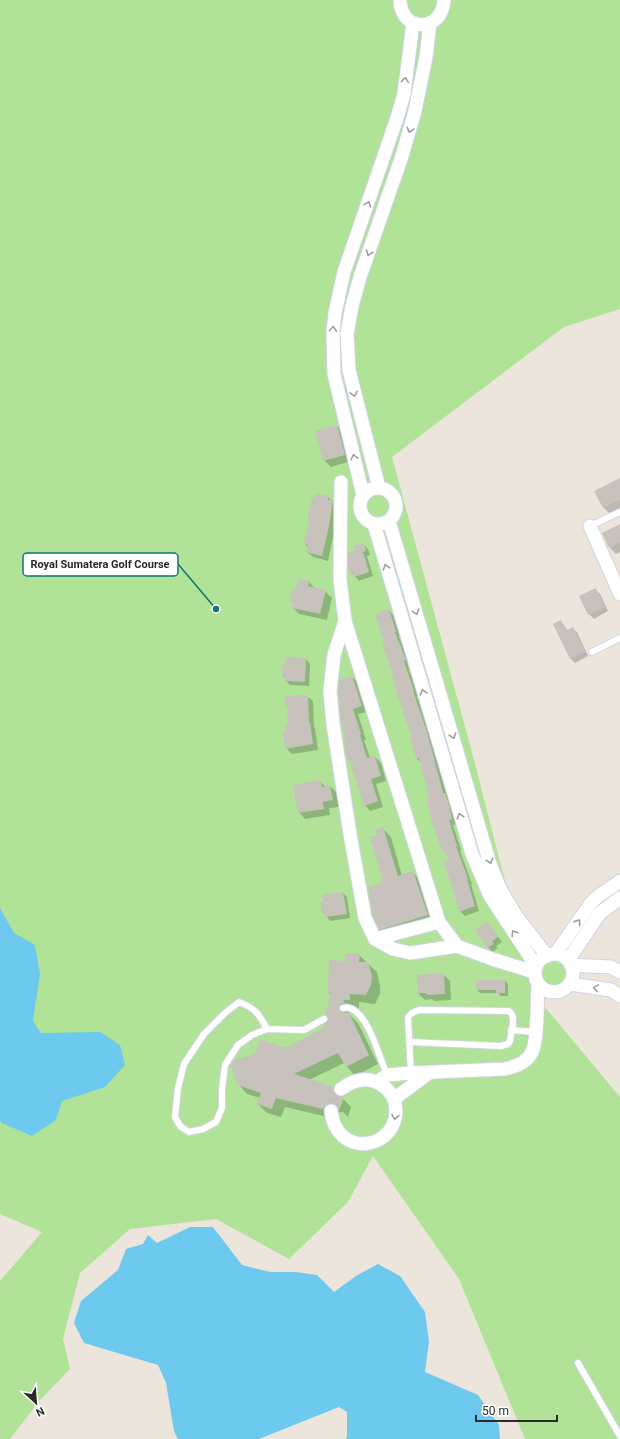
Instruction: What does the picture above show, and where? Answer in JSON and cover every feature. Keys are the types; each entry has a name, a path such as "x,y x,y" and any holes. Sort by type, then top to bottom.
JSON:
{"street":[{"path":"400,0 402,14 407,20 419,25 436,20 444,7 444,0"},
{"path":"363,495 373,488 389,491 396,501 395,512 389,521 374,524 368,522 360,512 359,506 363,495 334,374 333,332 335,313 344,272 404,94 413,23"},
{"path":"379,488 349,370 347,334 352,306 360,277 402,156 415,111 426,57 430,23"},
{"path":"334,374 349,370"},
{"path":"341,482 340,580 345,621 439,922 457,946"},
{"path":"389,521 490,864 500,890 517,917 551,954 570,962 610,967 620,972"},
{"path":"374,524 472,854 490,896 536,974 542,989 554,993 566,988 570,984 573,978 573,971 570,962 600,913 620,898"},
{"path":"590,526 620,594"},
{"path":"345,621 334,655 330,691 336,740 365,918 375,939 393,949 410,953 457,946 536,974"},
{"path":"341,1089 349,1083 358,1080 382,1079 411,1073 504,1069 515,1067 522,1063 532,1052 535,1032 536,974 539,961 551,954 597,897 620,881"},
{"path":"375,939 439,922"},
{"path":"570,984 611,990 620,996"},
{"path":"394,1099 429,1072"},
{"path":"331,1111 334,1124 339,1133 347,1140 369,1144 380,1140 389,1132 394,1122 396,1111 394,1099 382,1079"}],"lane":[{"path":"590,526 620,512"},
{"path":"592,652 620,638"},
{"path":"267,1029 260,1016 251,1007 239,1002 225,1013 204,1034 184,1064 178,1088 175,1117 180,1126 189,1132 203,1129 216,1122 222,1108 222,1089 225,1065 238,1045 252,1035 267,1029 304,1030 324,1019"},
{"path":"343,1008 349,1008 355,1011 365,1021 382,1079"},
{"path":"409,1042 501,1046 508,1044 512,1030 512,1012 419,1010 412,1013 408,1018 409,1042 412,1086"},
{"path":"512,1030 535,1032"},
{"path":"578,1364 620,1436"}],"green space":[{"path":"0,0 620,0 620,309 564,327 392,457 474,760 534,994 620,1097 620,1439 525,1439 459,1279 373,1156 348,1202 289,1259 216,1219 130,1229 80,1273 63,1339 70,1369 40,1400 10,1439 0,1439 0,1281 42,1232 0,1214"},
{"path":"554,959 563,963 567,972 563,981 554,985 545,981 541,972 545,963"}],"water":[{"path":"0,908 14,933 35,945 40,974 33,1021 41,1033 100,1032 120,1045 125,1065 105,1087 62,1101 56,1120 32,1136 2,1123 0,1120"},
{"path":"190,1227 213,1227 242,1265 270,1272 295,1272 317,1275 334,1292 356,1276 378,1264 400,1276 425,1312 429,1342 425,1372 478,1395 499,1425 500,1439 346,1439 347,1412 339,1407 259,1439 178,1439 174,1431 166,1383 158,1365 84,1343 74,1323 81,1301 118,1270 126,1249 143,1244 148,1235 157,1243"}],"building":[{"path":"337,425 345,455 323,461 315,431"},
{"path":"620,478 620,499 603,508 594,491"},
{"path":"316,494 329,496 328,500 333,501 322,556 306,552 308,545 304,544 309,523 307,522 312,497 315,498"},
{"path":"620,524 620,543 609,548 602,533"},
{"path":"364,543 366,551 363,552 369,572 354,577 348,568 348,553 355,551 354,546"},
{"path":"299,579 310,581 308,586 326,590 320,614 292,608 293,601 289,601 292,590 295,591 296,584 298,585"},
{"path":"596,588 605,607 588,615 579,596"},
{"path":"389,609 395,632 406,660 404,661 427,732 443,793 445,793 449,805 452,819 449,820 475,906 459,912 454,892 443,861 450,859 442,851 432,822 426,797 429,797 419,758 416,759 410,738 412,738 398,697 375,614"},
{"path":"561,620 566,631 573,627 585,652 570,659 553,624"},
{"path":"286,657 306,658 305,682 284,681 285,675 282,675 282,665 285,665"},
{"path":"352,676 362,706 353,709 361,734 360,735 367,758 375,756 381,776 371,779 378,801 364,806 350,762 346,757 344,741 346,740 341,721 338,691 339,680"},
{"path":"308,695 309,722 313,744 285,749 283,732 286,732 285,726 288,725 285,696"},
{"path":"320,780 322,787 330,785 333,800 323,802 324,809 298,813 293,785"},
{"path":"383,827 398,876 413,871 428,915 379,930 373,916 368,887 383,882 370,837 377,835 375,830"},
{"path":"343,892 347,914 325,917 324,912 322,912 320,902 323,902 322,895"},
{"path":"487,921 498,937 492,941 494,944 487,948 475,930"},
{"path":"346,953 360,954 359,962 368,962 372,976 371,985 366,995 350,994 350,1000 343,1000 345,1003 340,1004 339,1008 341,1012 349,1013 369,1055 346,1067 338,1053 294,1074 334,1087 335,1094 342,1097 339,1109 337,1105 333,1103 326,1105 323,1109 276,1098 272,1109 257,1104 261,1093 237,1085 231,1064 234,1060 255,1054 260,1039 286,1048 325,1027 324,1024 328,1022 328,1019 325,1015 331,993 328,993 329,960 345,961"},
{"path":"444,973 445,994 427,995 426,993 418,993 417,975"},
{"path":"476,980 505,980 505,993 496,993 496,990 476,990"}],"tunnel":[{"path":"331,1111 335,1097 341,1089"}],"place":[{"name":"Royal Sumatera Golf Course","path":"216,609"}]}
